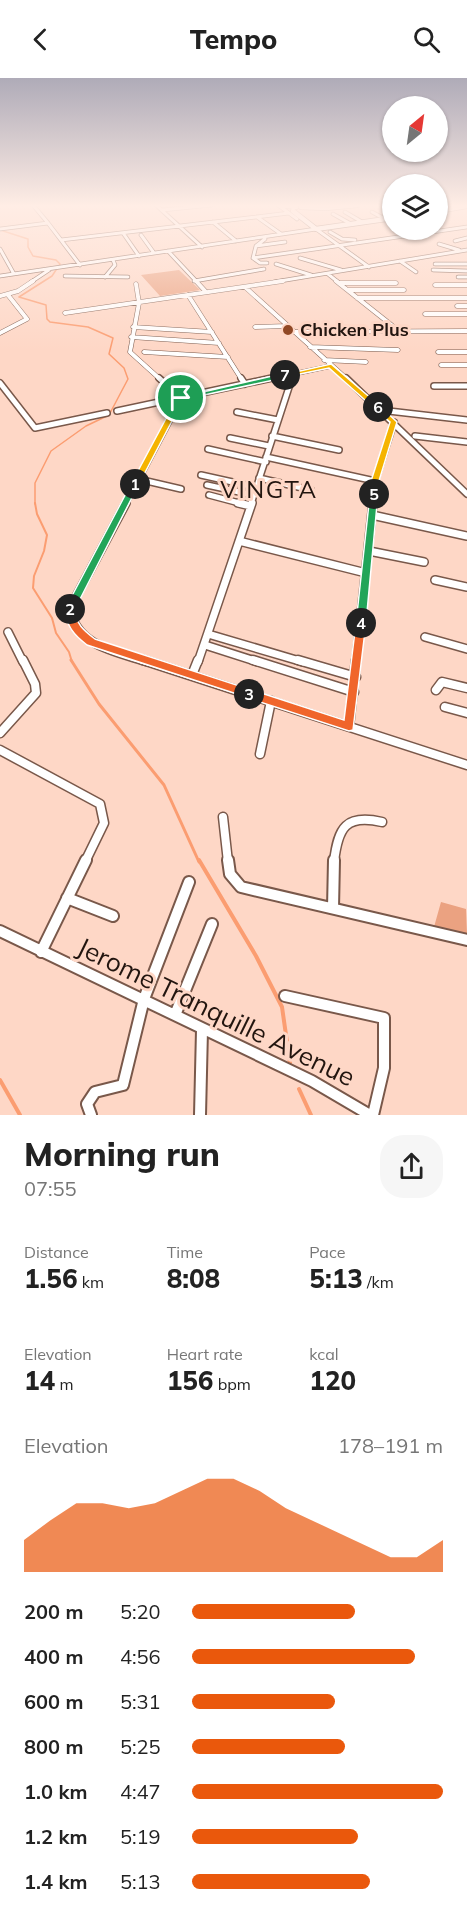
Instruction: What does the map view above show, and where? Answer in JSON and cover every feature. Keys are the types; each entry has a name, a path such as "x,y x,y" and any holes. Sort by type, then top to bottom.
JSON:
{"street":[{"path":"2,253 14,274"},
{"path":"71,253 80,265"},
{"path":"0,276 152,253"},
{"path":"170,253 206,292"},
{"path":"253,253 253,258 258,262 267,263"},
{"path":"253,258 286,253"},
{"path":"349,253 369,267"},
{"path":"65,313 245,287 449,253"},
{"path":"300,258 344,271"},
{"path":"105,277 115,265 113,260"},
{"path":"400,261 416,272"},
{"path":"276,264 315,276"},
{"path":"435,264 467,264"},
{"path":"0,296 8,295 56,268"},
{"path":"194,281 264,269"},
{"path":"433,270 467,271"},
{"path":"328,274 399,332"},
{"path":"65,276 128,277"},
{"path":"458,277 467,277"},
{"path":"333,278 388,278"},
{"path":"339,283 396,283"},
{"path":"136,284 139,303 129,348 134,357 181,398"},
{"path":"435,285 467,285"},
{"path":"245,287 394,422 417,448 467,494"},
{"path":"348,290 404,290"},
{"path":"446,294 467,296"},
{"path":"0,333 27,319 21,308 10,300 8,295"},
{"path":"188,295 245,384"},
{"path":"357,298 467,296"},
{"path":"457,306 467,306"},
{"path":"425,314 467,314"},
{"path":"255,327 286,326"},
{"path":"133,327 212,332"},
{"path":"294,332 467,331"},
{"path":"131,337 219,343"},
{"path":"310,347 398,350"},
{"path":"144,352 228,357"},
{"path":"438,352 467,352"},
{"path":"324,360 366,362"},
{"path":"441,365 467,365"},
{"path":"117,411 331,366"},
{"path":"192,675 205,645 294,374"},
{"path":"0,383 35,428 107,413"},
{"path":"434,386 467,386"},
{"path":"181,398 70,608 70,619 74,626 91,642 467,765"},
{"path":"380,410 467,420"},
{"path":"237,412 278,420"},
{"path":"349,726 375,481 394,422"},
{"path":"415,435 467,442"},
{"path":"272,436 339,450"},
{"path":"230,438 269,446"},
{"path":"207,449 375,481"},
{"path":"201,475 255,487"},
{"path":"258,478 311,490"},
{"path":"138,479 181,489"},
{"path":"207,485 253,495"},
{"path":"209,495 251,506"},
{"path":"372,515 467,536"},
{"path":"239,541 366,573"},
{"path":"369,551 424,562"},
{"path":"435,580 467,587"},
{"path":"0,733 36,693 35,684 8,632"},
{"path":"208,634 356,676"},
{"path":"425,637 467,650"},
{"path":"205,645 354,692"},
{"path":"436,690 442,682 467,688"},
{"path":"260,754 271,701"},
{"path":"444,707 467,713"},
{"path":"0,750 100,804 104,823 41,952"},
{"path":"223,817 230,874 241,887 467,940"},
{"path":"333,908 338,836 347,823 358,817 369,817 382,822"},
{"path":"91,1115 87,1104 95,1092 123,1085 144,999 189,882"},
{"path":"67,898 113,915"},
{"path":"175,1015 212,924"},
{"name":"Jerome Tranquille Avenue","path":"0,931 312,1082 372,1115"},
{"path":"285,996 384,1018 384,1068 372,1115"},
{"path":"200,1115 202,1030"}],"shaded area":[{"path":"179,270 200,290 160,296 141,275"},
{"path":"441,902 466,909 467,934 434,927"}],"waterway":[{"path":"32,253 33,256 56,260 60,264 52,276 19,297 46,305 47,319 50,322 88,327 113,338 109,354 124,368 128,379 109,415 86,426 51,451 35,483 35,503"},
{"path":"35,503 37,514 47,535 44,551 34,576 33,588 52,618 56,633 69,652 72,661"},
{"path":"72,661 99,704 164,785 199,862"},
{"path":"199,860 256,956 282,1007 290,1063"},
{"path":"0,1080 20,1115"},
{"path":"299,1089 311,1115"}],"place":[{"name":"Chicken Plus","path":"288,330"}],"district":[{"name":"VINGTA","path":"269,490"}],"route":[{"path":"331,366 394,422 375,481 349,726 109,649 91,642 78,632 70,619 70,608 181,398 331,366"}]}
